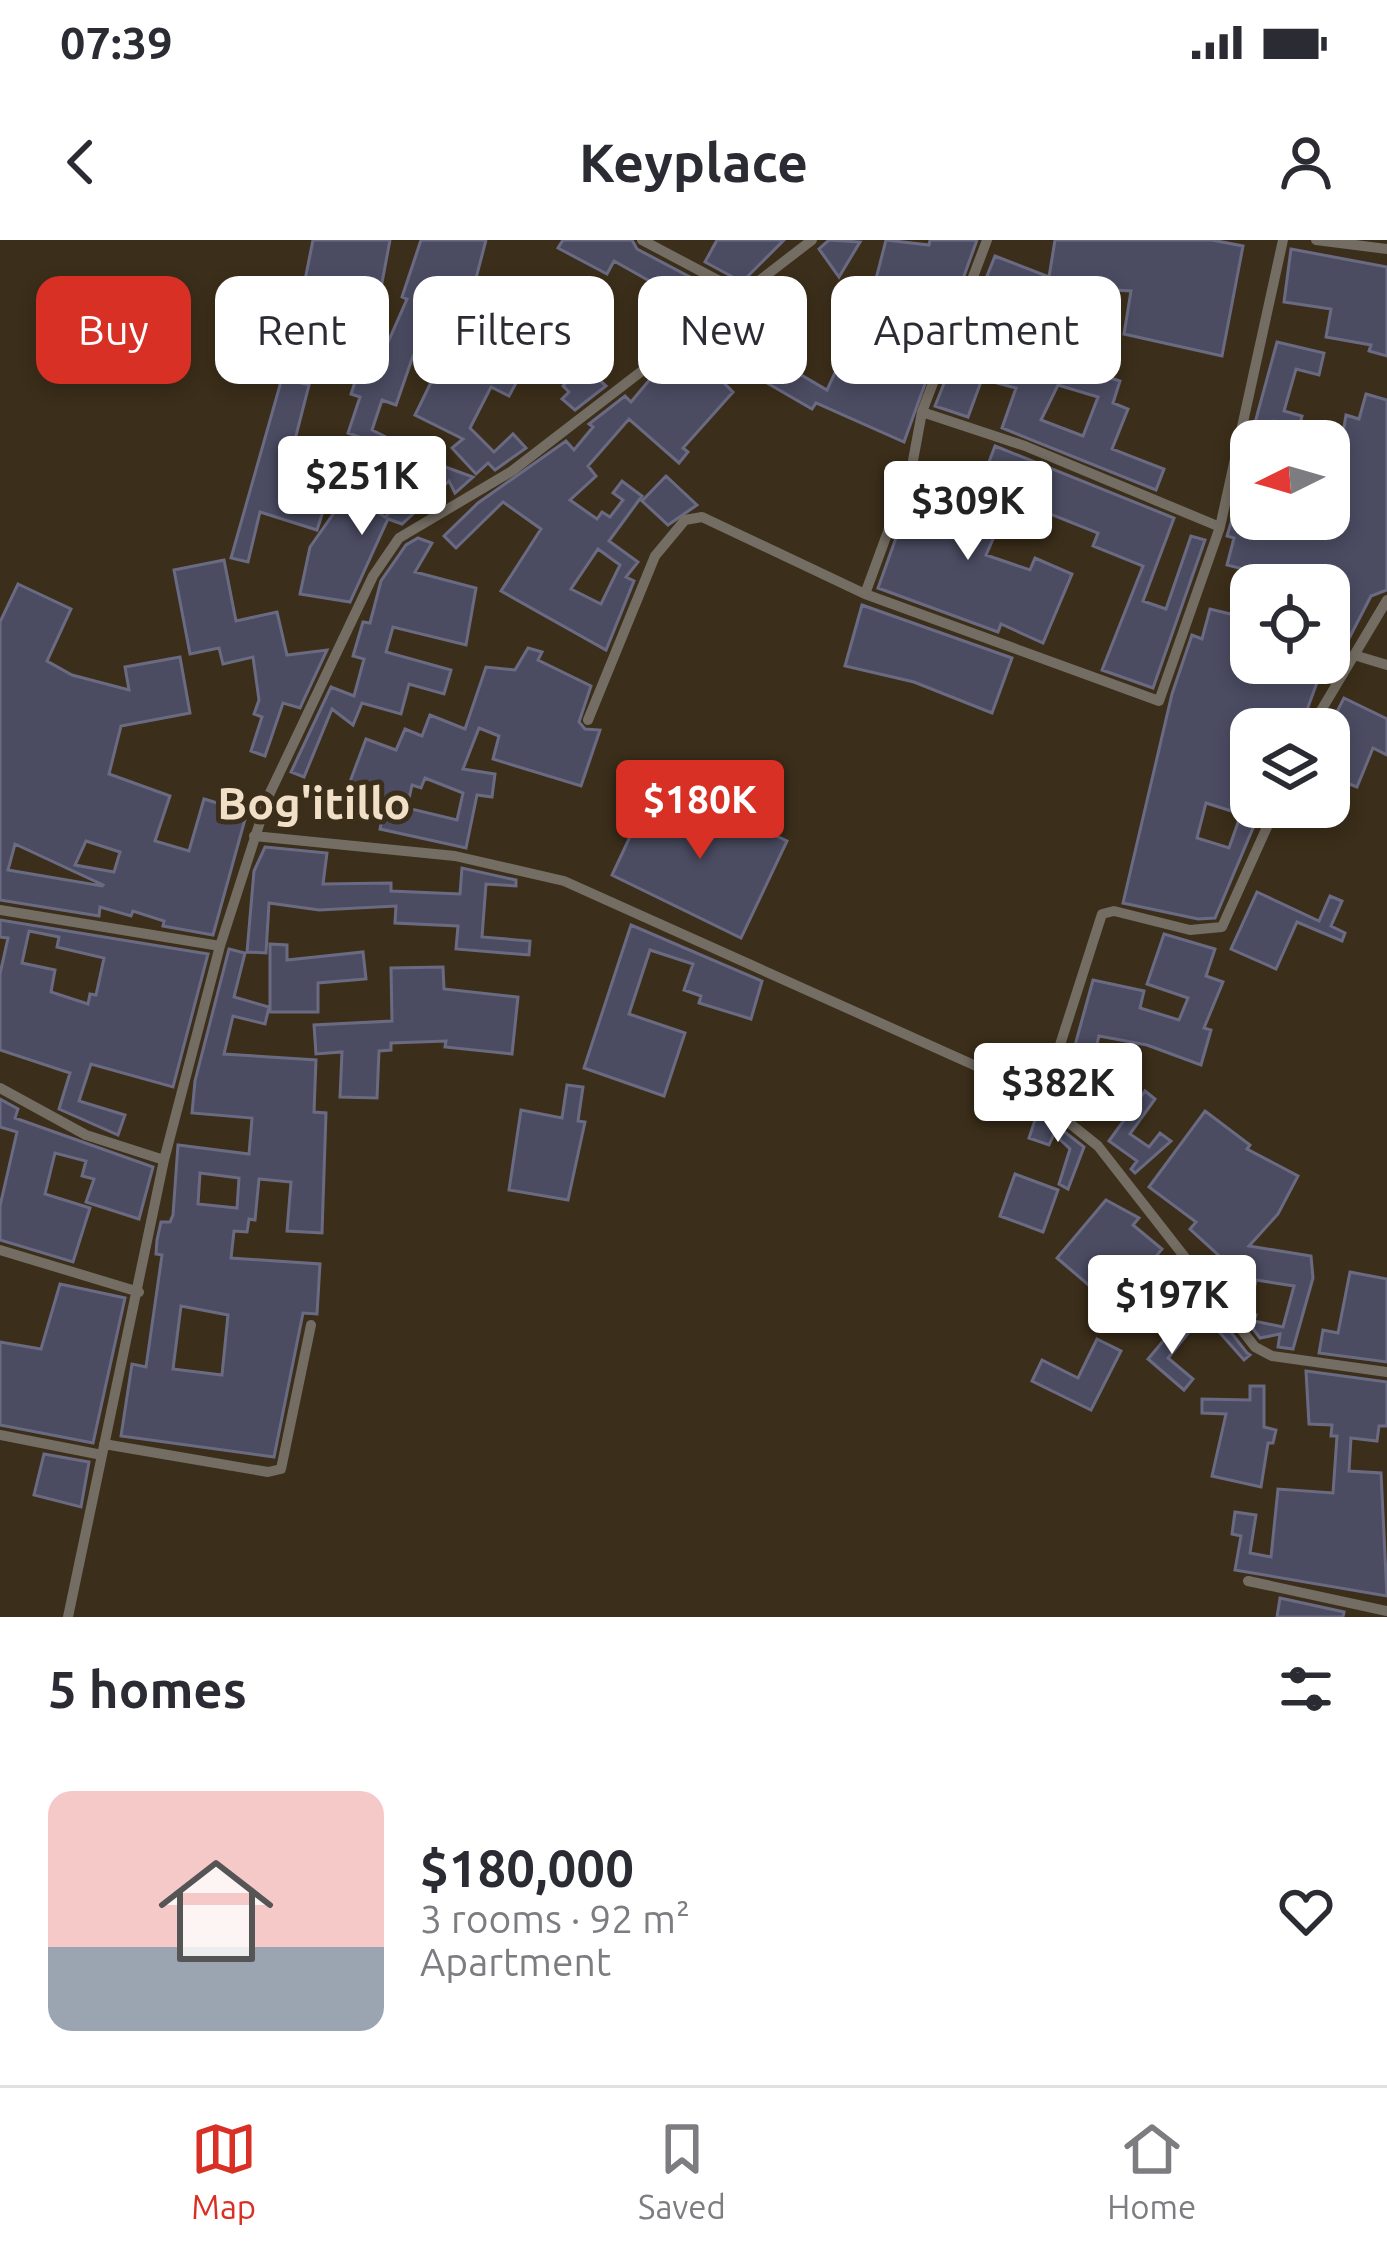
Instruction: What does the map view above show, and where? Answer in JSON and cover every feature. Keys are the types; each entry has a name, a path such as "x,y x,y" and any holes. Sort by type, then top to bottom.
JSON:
{"street":[{"path":"643,240 710,276"},
{"path":"767,276 812,240"},
{"path":"865,594 912,466 922,412 986,240"},
{"path":"588,720 655,556 685,520 702,517 865,594 1159,701 1220,526 1283,240"},
{"path":"1316,240 1387,249"},
{"path":"68,1617 140,1292 164,1160 220,946 254,836 373,576 399,538 512,471 638,375"},
{"path":"922,412 1025,446 1220,526"},
{"path":"1322,708 1387,600"},
{"path":"1354,655 1387,665"},
{"path":"1042,1101 1102,914 1114,910 1190,930 1222,927 1267,828"},
{"path":"254,836 454,856 565,881 754,964 1042,1101 1098,1146 1255,1348 1272,1356 1387,1372"},
{"path":"0,910 220,946"},
{"path":"1,1088 86,1135 164,1160"},
{"path":"0,1250 140,1292"},
{"path":"0,1435 268,1472 281,1469 311,1325"},
{"path":"1248,1581 1387,1611"}],"building":[{"path":"313,240 390,240 383,276 306,276"},
{"path":"421,240 486,240 477,276 413,276 413,356 396,405 382,400 372,430 398,443 396,449 383,445 377,462 363,455 371,441 348,433 360,397 351,394 354,384 389,384 389,340 407,299 402,297"},
{"path":"563,240 632,240 637,249 688,276 641,276 614,261 607,274 558,248"},
{"path":"717,240 784,240 748,276 731,276 705,262"},
{"path":"829,240 860,242 840,276 819,249"},
{"path":"886,240 929,245 930,240 977,240 964,276 877,276"},
{"path":"1055,240 1212,240 1243,246 1222,356 1124,334 1131,291 1121,290 1121,276 1049,276"},
{"path":"1291,249 1387,267 1387,356 1369,351 1371,345 1326,337 1331,309 1284,302"},
{"path":"995,256 1046,276 987,276"},
{"path":"1277,342 1324,353 1319,375 1296,369 1284,411 1302,416 1301,420 1256,420"},
{"path":"807,378 827,390 831,381 925,384 904,442 816,403 812,409 769,384 807,384"},
{"path":"280,384 309,385 289,463 332,474 317,530 260,512 248,562 231,558"},
{"path":"430,384 516,384 509,396 491,387 470,428 494,452 513,434 526,448 495,470 488,463 476,474 452,448 463,439 415,415"},
{"path":"646,384 725,384 733,392 683,448 688,452 679,463 629,419 588,466 596,476 570,500 597,519 602,512 610,517 623,500 613,493 622,481 642,496 609,541 638,562 626,577 634,581 606,650 501,591 541,529 503,502 456,548 444,536 478,503 566,441 574,450 593,427 589,424 625,396 631,402","holes":["598,549 620,565 601,604 571,589"]},
{"path":"944,384 980,384 968,417 935,406"},
{"path":"1001,384 1119,384 1113,403 1128,409 1112,449 1164,469 1156,490 1002,428 1016,388","holes":["1058,385 1098,397 1083,436 1041,420"]},
{"path":"563,386 606,386 575,410 562,399 569,392"},
{"path":"1366,394 1387,400 1387,590 1371,596 1350,637 1350,564 1227,565 1233,540 1350,540 1350,420 1345,420 1346,415 1359,419"},
{"path":"995,446 1174,518 1143,601 1166,609 1191,536 1205,540 1153,688 1102,670 1143,566 1093,546 1098,533 1040,510 1050,485 989,462"},
{"path":"440,465 473,477 455,493 449,481 402,524 388,519 350,602 300,594 310,547 348,493 385,517"},
{"path":"920,471 1008,505 986,555 1030,570 1035,558 1072,574 1043,643 1001,624 998,632 878,588"},
{"path":"666,476 697,505 668,525 642,501"},
{"path":"418,538 432,543 415,572 476,588 466,645 393,627 386,652 451,670 444,694 409,684 401,714 362,703 353,725 332,709 304,777 291,772 331,687 354,696 364,659 353,656 363,622 370,623 381,581 406,545"},
{"path":"224,560 236,621 277,612 287,655 327,650 300,708 283,703 265,756 251,751 262,717 254,714 259,700 253,657 223,664 219,648 190,654 174,570"},
{"path":"18,584 71,609 47,661 72,675 129,690 125,667 180,657 190,713 121,726 109,774 170,796 155,841 189,851 204,799 247,812 213,935 163,926 164,921 133,911 131,916 100,907 99,916 0,900 0,622","holes":["86,841 120,852 114,872 75,865","15,844 103,885 8,870"]},
{"path":"862,605 1012,658 992,713 914,682 845,666"},
{"path":"1210,609 1230,614 1230,684 1316,684 1308,708 1230,708 1230,811 1206,803 1197,838 1229,848 1236,828 1253,828 1215,918 1198,919 1123,903 1172,694 1192,635 1202,639"},
{"path":"528,648 542,652 538,660 591,686 579,722 585,729 600,730 581,786 493,759 499,736 479,728 463,769 495,774 492,797 477,795 466,848 380,829 386,801 348,787 366,739 396,750 405,729 422,736 430,715 465,729 486,667 515,670","holes":["425,778 463,793 457,820 407,808 412,785 421,788"]},
{"path":"1344,698 1387,719 1387,755 1373,748 1357,787 1350,784 1350,708 1339,708"},
{"path":"651,792 713,821 719,809 787,841 741,938 612,875"},
{"path":"265,847 327,853 323,884 391,883 391,891 460,894 462,868 516,880 516,886 486,884 482,937 530,941 529,955 456,949 458,926 395,923 396,906 319,910 269,903 266,953 247,952 254,871"},
{"path":"1257,892 1319,921 1330,896 1342,901 1331,926 1345,933 1342,941 1297,922 1276,969 1231,949"},
{"path":"0,920 208,954 173,1087 91,1064 79,1101 125,1115 118,1135 59,1109 70,1073 0,1050 0,974 8,938 0,937","holes":["29,931 59,937 57,947 104,958 96,995 90,994 88,1004 51,992 55,970 22,963"]},
{"path":"631,925 762,981 751,1019 699,1003 701,996 684,990 693,964 650,950 629,1014 685,1033 664,1096 584,1068"},
{"path":"1164,934 1215,949 1206,976 1223,982 1204,1028 1211,1030 1201,1065 1147,1045 1099,1036 1087,1083 1066,1078 1093,980 1144,991 1140,1008 1179,1020 1188,998 1147,984"},
{"path":"270,944 287,945 287,960 363,952 366,979 318,983 318,1012 270,1012"},
{"path":"229,949 245,953 234,997 269,1007 265,1024 233,1016 224,1054 316,1060 314,1112 326,1113 322,1233 287,1231 291,1182 259,1179 255,1220 249,1219 247,1232 234,1231 231,1258 320,1264 317,1314 303,1313 274,1457 121,1436 132,1364 146,1367 162,1255 156,1254 157,1240 161,1222 170,1222 173,1215 178,1145 249,1154 252,1118 192,1113 195,1081","holes":["200,1173 239,1178 237,1208 198,1204","181,1306 228,1315 222,1375 173,1369"]},
{"path":"443,967 444,989 518,997 512,1054 445,1047 446,1041 391,1043 391,1050 379,1051 377,1098 340,1097 342,1052 316,1054 314,1025 392,1021 391,968"},
{"path":"567,1085 583,1087 578,1121 585,1122 568,1200 509,1190 521,1110 562,1118"},
{"path":"1145,1091 1155,1099 1130,1134 1149,1147 1160,1133 1171,1141 1135,1173 1131,1169 1137,1161 1109,1141"},
{"path":"0,1099 18,1109 15,1118 153,1167 139,1219 86,1202 94,1179 82,1176 86,1161 55,1153 45,1194 90,1208 73,1262 0,1240 0,1206 17,1132 0,1127"},
{"path":"1038,1111 1084,1147 1068,1189 1059,1184 1070,1149 1054,1134 1049,1145 1029,1138"},
{"path":"1205,1111 1250,1145 1247,1149 1298,1176 1278,1214 1249,1246 1311,1256 1313,1278 1293,1349 1278,1347 1280,1334 1260,1338 1234,1304 1238,1273 1190,1229 1196,1222 1149,1187","holes":["1256,1280 1294,1286 1283,1327 1254,1321 1256,1315 1249,1314"]},
{"path":"1015,1174 1058,1190 1043,1232 1000,1216"},
{"path":"1106,1200 1139,1218 1133,1225 1162,1249 1119,1301 1110,1293 1105,1299 1057,1258"},
{"path":"1177,1263 1250,1355 1244,1360 1167,1273"},
{"path":"1350,1272 1387,1279 1387,1362 1319,1353 1323,1330 1338,1333"},
{"path":"60,1284 125,1298 93,1443 0,1425 0,1342 41,1349"},
{"path":"1179,1322 1190,1331 1168,1358 1193,1379 1184,1390 1148,1359"},
{"path":"1097,1339 1121,1351 1091,1410 1032,1381 1042,1360 1078,1378"},
{"path":"1306,1371 1387,1382 1387,1426 1379,1426 1377,1441 1351,1438 1349,1471 1381,1473 1387,1596 1235,1570 1241,1536 1232,1534 1235,1512 1256,1515 1250,1553 1271,1557 1278,1489 1333,1493 1337,1436 1331,1436 1332,1425 1309,1424"},
{"path":"1250,1386 1264,1386 1264,1427 1276,1430 1273,1443 1268,1443 1261,1487 1212,1476 1226,1414 1202,1413 1202,1399 1250,1400"},
{"path":"44,1454 89,1462 81,1507 34,1495"},
{"path":"1280,1598 1344,1612 1343,1617 1277,1617"}],"district":[{"name":"Bog'itillo","path":"314,802"}]}
